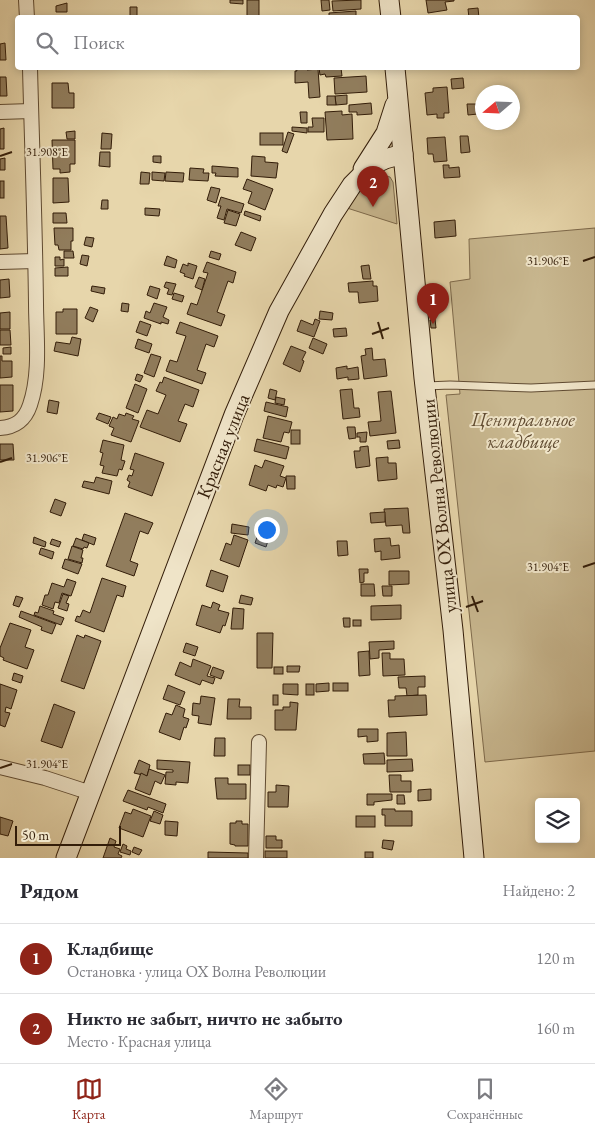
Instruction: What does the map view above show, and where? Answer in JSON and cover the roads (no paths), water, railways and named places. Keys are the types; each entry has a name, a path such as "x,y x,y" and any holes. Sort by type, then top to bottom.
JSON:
{"street":[{"path":"26,0 27,15"},
{"path":"389,0 391,15"},
{"path":"1,428 16,425 27,412 33,396 36,368 30,70"},
{"path":"395,70 403,154"},
{"path":"352,184 386,133 398,97"},
{"path":"0,112 31,111"},
{"name":"Красная улица","path":"66,858 227,432 266,338 294,282 352,184 372,165 403,154"},
{"name":"улица ОХ Волна Революции","path":"403,154 453,630 474,858"},
{"path":"0,262 35,261"},
{"path":"256,858 259,742"},
{"path":"0,767 45,778 91,793"}],"lane":[{"path":"426,386 531,388 595,385"}],"place":[{"name":"Никто не забыт, ничто не забыто","path":"373,207"},
{"name":"Кладбище","path":"433,324"}],"park label":[{"name":"Центральное кладбище","path":"523,430"}]}
